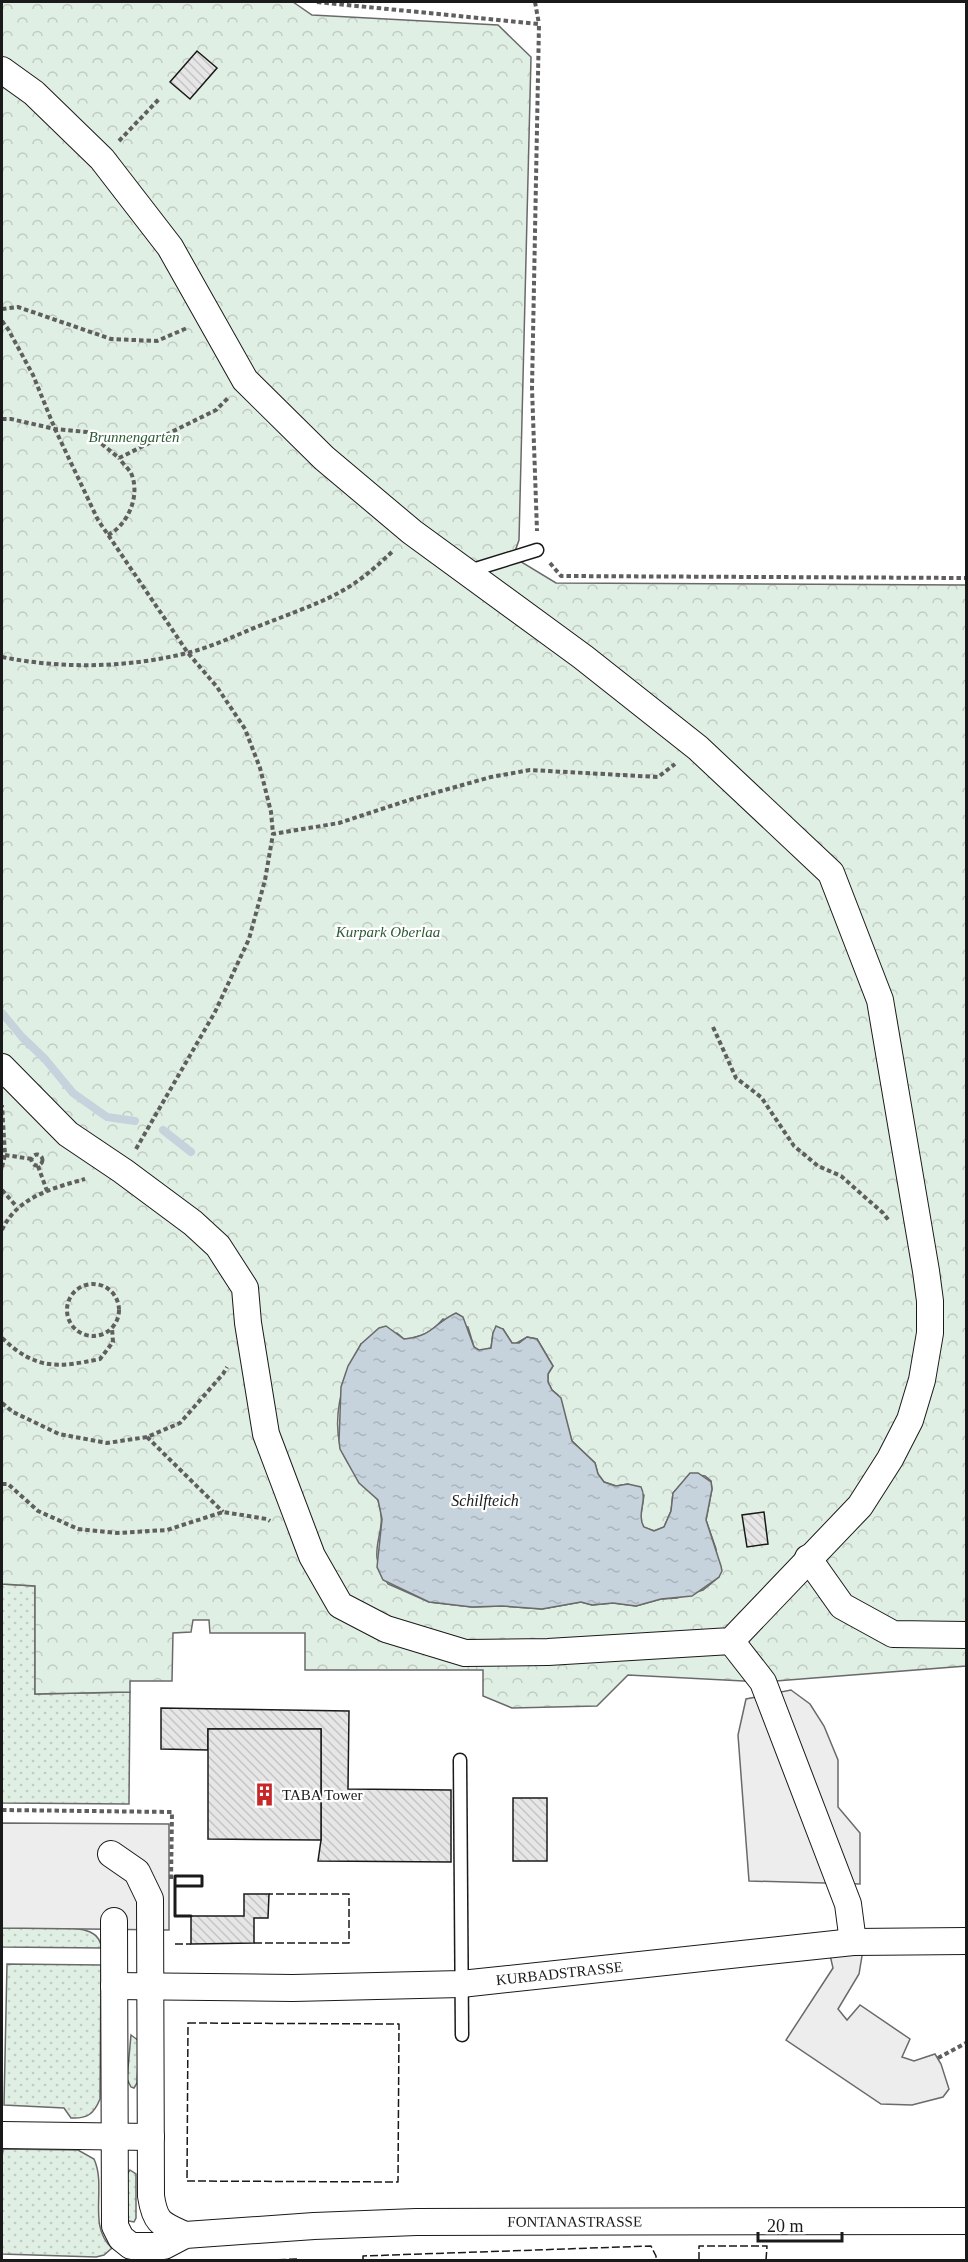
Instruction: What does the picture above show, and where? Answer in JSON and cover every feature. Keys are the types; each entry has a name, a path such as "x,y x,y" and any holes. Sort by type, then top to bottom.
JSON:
{"street":[{"path":"2,70 34,93 102,159 170,247 245,380 324,458 412,532 583,657 698,748 831,873 880,1000 927,1281 930,1333 922,1380 910,1420 890,1459 860,1506 731,1641 548,1652 465,1653 386,1629 340,1605 312,1556 266,1434 248,1323 245,1288 218,1246 169,1204 68,1134 2,1067"},
{"path":"808,1558 842,1606 893,1634 966,1635"},
{"path":"731,1641 763,1682 848,1904 853,1942"},
{"path":"111,1854 137,1872 150,1899 151,2196 154,2212 160,2224 185,2235"},
{"path":"114,1921 115,2226 121,2238 131,2246 164,2246 185,2235"},
{"name":"KURBADSTRASSE","path":"114,1986 293,1988 461,1984 853,1942 966,1941"},
{"path":"2,2135 151,2137"},
{"name":"FONTANASTRASSE","path":"185,2235 416,2222 966,2221"}],"lane":[{"path":"465,572 537,550"},
{"path":"459,1760 462,2035"}],"path":[{"path":"317,2 539,24"},
{"path":"535,2 539,24 532,388 537,550 561,576 966,578"},
{"path":"102,159 160,98"},
{"path":"2,309 18,307 111,339 122,340 157,341 210,319"},
{"path":"2,321 33,375 55,429 98,520 188,653 217,687 245,729 260,768 271,812 273,834 265,880 249,939 215,1012 123,1171 88,1178 46,1191 17,1207 2,1230"},
{"path":"119,458 216,410 245,380"},
{"path":"2,419 55,429 87,432 119,458 131,474 135,494 129,513 117,530 108,535"},
{"path":"2,657 31,663 75,665 122,663 188,653 346,589 382,561 412,532"},
{"path":"273,834 339,823 470,782 530,770 658,777 698,748"},
{"path":"712,1027 736,1078 761,1097 794,1146 818,1166 841,1176 884,1213 890,1222"},
{"path":"2,1098 5,1155 2,1167"},
{"path":"5,1155 32,1159"},
{"path":"32,1159 35,1155 40,1155 43,1161 38,1166"},
{"path":"32,1159 33,1164 38,1166 46,1191"},
{"path":"2,1190 17,1207"},
{"path":"2,1338 16,1352 39,1362 67,1366 100,1359 113,1342 112,1328 117,1321 118,1303 109,1289 91,1284 75,1291 67,1306 67,1314 75,1329 82,1333 98,1335 112,1328"},
{"path":"2,1402 13,1412 59,1434 107,1443 147,1437 180,1423 224,1374 228,1364"},
{"path":"147,1437 223,1512"},
{"path":"2,1482 8,1484 38,1511 78,1529 117,1533 167,1530 223,1512 267,1519 276,1526"},
{"path":"938,2058 966,2043"}],"green space":[{"name":"Kurpark Oberlaa","path":"2,2 293,2 312,15 498,25 531,57 519,540 513,557 556,583 966,585 966,1666 763,1682 628,1675 597,1706 512,1708 483,1696 483,1670 305,1670 305,1633 210,1633 209,1620 193,1620 191,1632 173,1633 172,1681 130,1681 130,1692 35,1694 35,1586 2,1584","holes":["443,1319 468,1327 474,1347 479,1351 491,1348 493,1333 503,1329 515,1344 527,1337 537,1339 553,1366 548,1374 548,1382 558,1395 572,1441 595,1463 598,1474 604,1482 616,1486 628,1484 644,1495 640,1521 643,1527 654,1531 664,1527 671,1511 673,1493 690,1474 705,1476 711,1481 712,1489 706,1520 716,1549 719,1577 703,1590 636,1606 613,1603 592,1605 581,1602 542,1609 502,1606 472,1607 429,1602 388,1584 377,1558 381,1526 379,1503 373,1492 348,1463 338,1434 343,1386 361,1344 397,1333 404,1339 416,1337 431,1331"]},
{"path":"2,1584 35,1586 35,1694 130,1692 129,1804 2,1803"},
{"path":"61,1927 84,1930 96,1936 102,1948 2,1947 2,1928"},
{"path":"7,1964 101,1965 100,2099 89,2114 81,2118 71,2118 64,2108 4,2105"},
{"path":"131,2035 139,2041 137,2083 134,2088 127,2079"},
{"path":"3,2149 78,2150 94,2159 99,2182 100,2229 112,2248 104,2255 96,2257 2,2254"},
{"path":"130,2170 136,2174 136,2218 134,2222 129,2221 127,2217 127,2174"}],"shaded area":[{"path":"791,1690 810,1704 824,1726 838,1760 838,1807 860,1833 860,1884 749,1881 738,1735 746,1699"},
{"path":"2,1823 169,1824 169,1930 2,1928"},
{"path":"863,1950 859,1974 838,2009 847,2020 860,2005 910,2039 902,2057 914,2061 935,2054 941,2064 949,2089 943,2097 912,2105 881,2104 786,2040 833,1968 830,1955"}],"water":[{"name":"Schilfteich","path":"456,1313 463,1317 474,1347 479,1350 491,1348 496,1326 503,1329 512,1343 519,1343 527,1337 537,1339 553,1366 548,1374 548,1382 552,1390 561,1398 572,1441 595,1463 598,1474 604,1482 616,1486 628,1484 641,1487 643,1497 641,1517 644,1527 654,1531 664,1527 671,1511 673,1493 690,1473 698,1473 711,1482 712,1489 706,1520 721,1566 722,1571 719,1577 692,1596 661,1599 636,1606 613,1603 592,1605 581,1602 542,1609 502,1606 472,1607 429,1602 383,1580 377,1567 382,1519 378,1500 359,1483 340,1449 341,1387 348,1366 361,1344 379,1328 386,1326 404,1339 413,1338 427,1333"}],"building":[{"path":"197,51 217,68 190,99 170,82"},
{"path":"764,1512 768,1544 747,1547 742,1515"},
{"path":"161,1708 349,1711 348,1789 451,1790 451,1862 318,1861 321,1840 321,1729 208,1729 208,1750 161,1749"},
{"name":"TABA Tower","path":"208,1729 321,1729 321,1840 208,1839"},
{"path":"513,1798 547,1798 547,1861 513,1861"},
{"path":"244,1894 269,1894 268,1918 254,1918 254,1943 191,1944 191,1916 244,1916"}],"waterway":[{"path":"2,1013 73,1093 107,1117 135,1121"},
{"path":"163,1130 191,1152"}],"fence":[{"path":"254,1943 349,1943 349,1894 269,1894"},
{"path":"175,1944 191,1944"},
{"path":"188,2023 399,2024 398,2182 187,2181 188,2023"},
{"path":"363,2260 363,2256 651,2246 656,2260"},
{"path":"699,2260 699,2246 767,2246 766,2260"},
{"path":"267,2260 298,2260"}],"wall":[{"path":"175,1886 202,1886 202,1876 175,1876 175,1916 191,1916"}],"place":[{"name":"TABA Tower","path":"264,1795"}],"park label":[{"name":"Brunnengarten","path":"134,437"}]}
